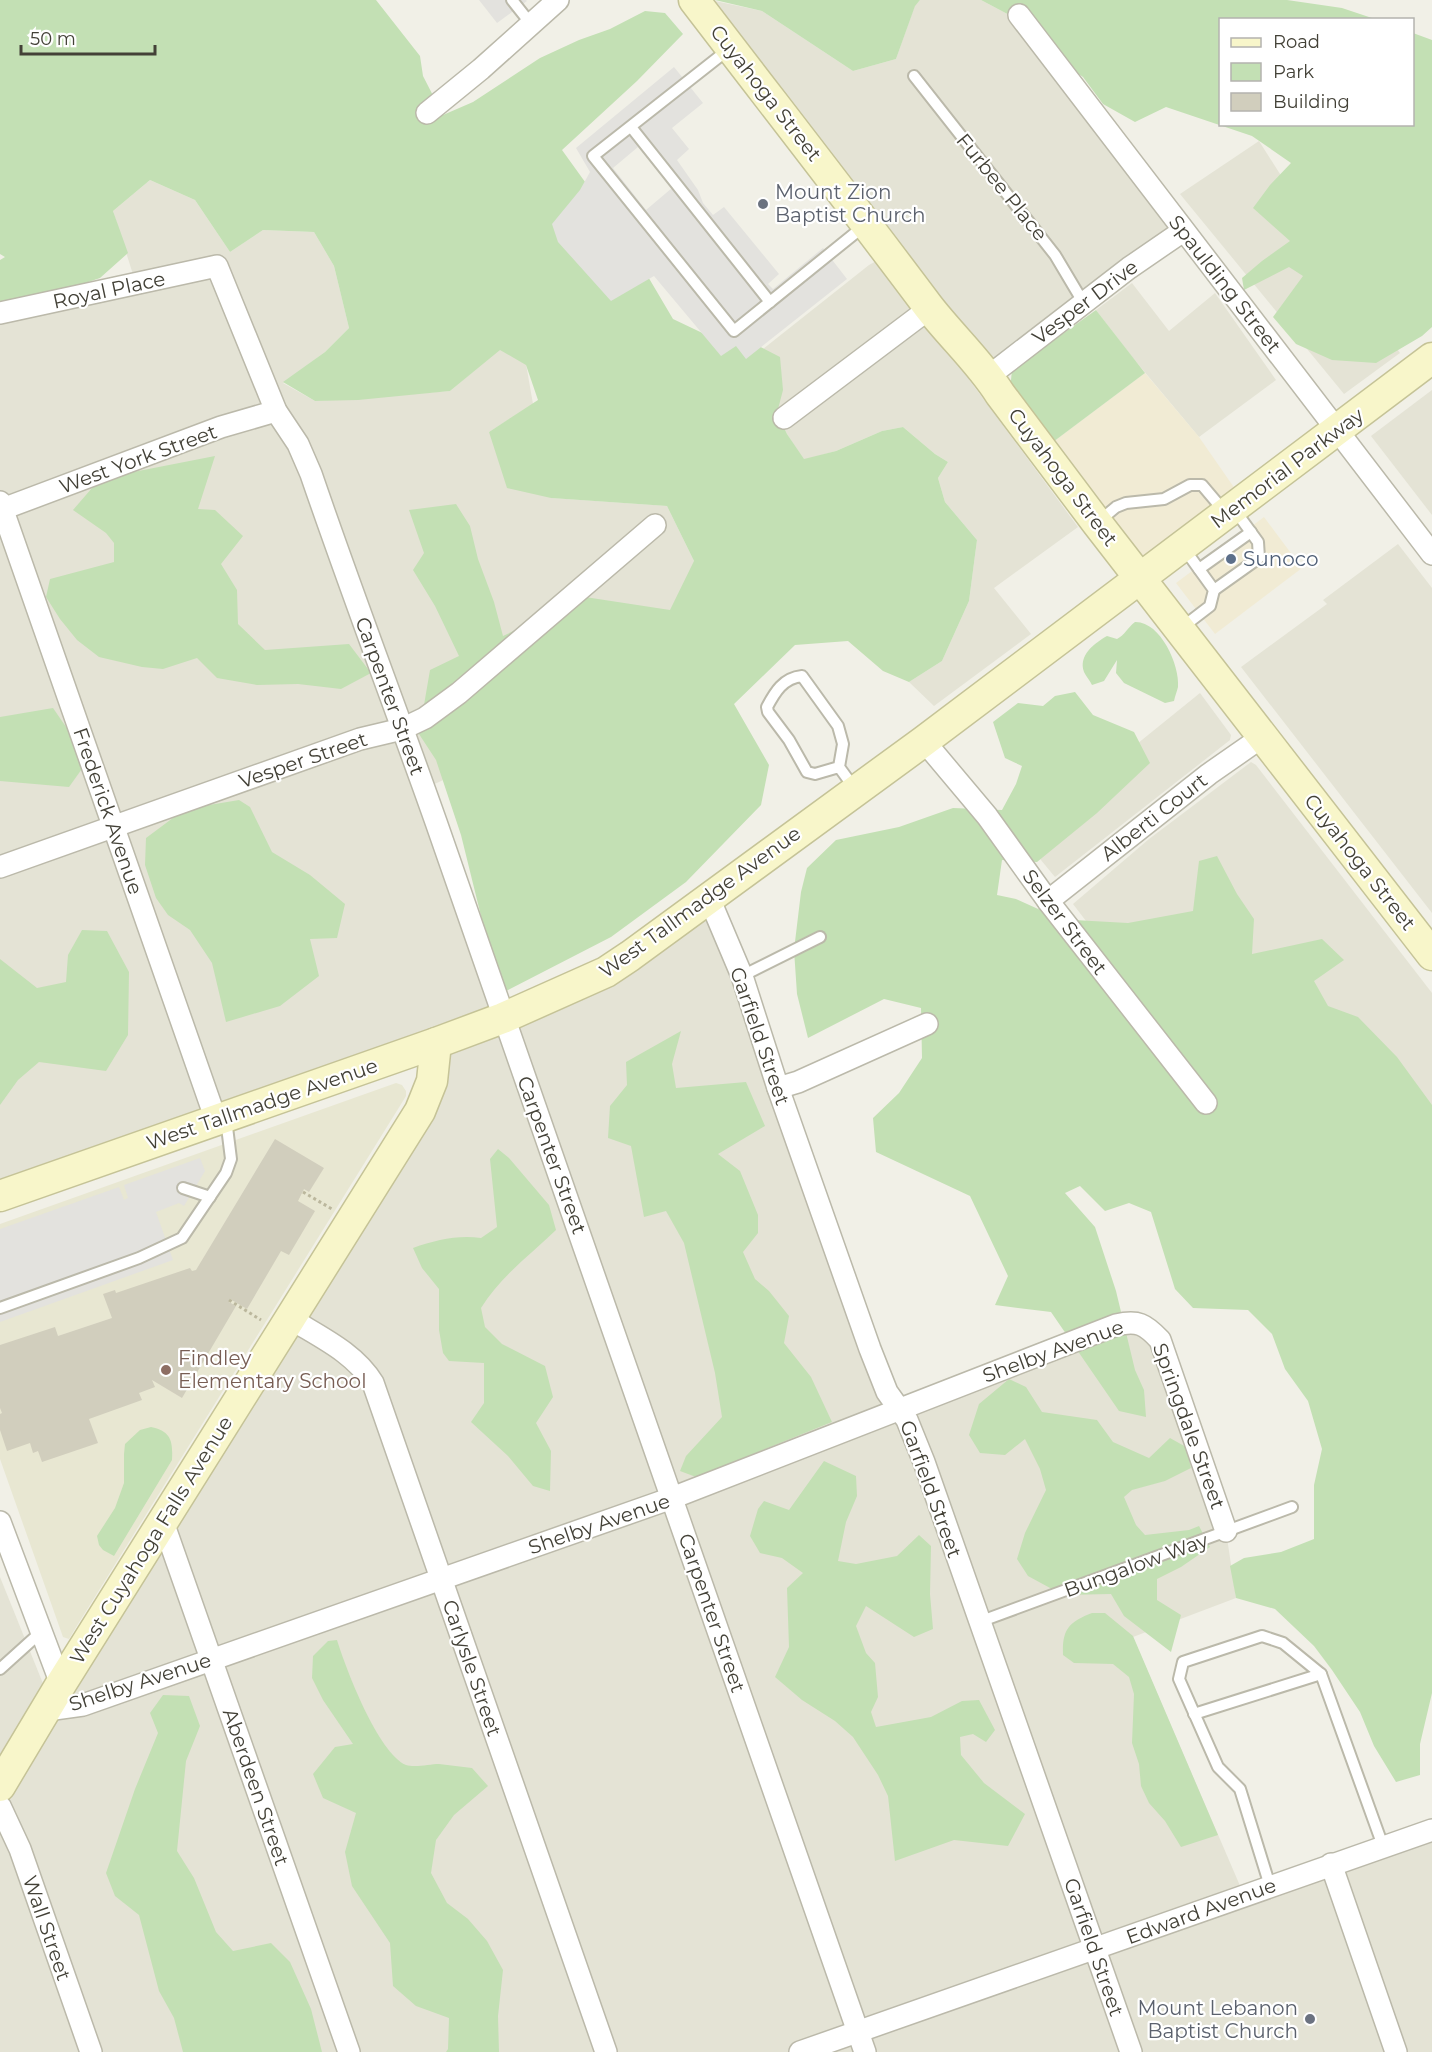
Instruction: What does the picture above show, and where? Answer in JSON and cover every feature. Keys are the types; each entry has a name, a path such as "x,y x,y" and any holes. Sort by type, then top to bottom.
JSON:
{"street":[{"path":"427,113 558,0"},
{"name":"Cuyahoga Street","path":"694,0 930,308 989,376 1019,420 1097,523 1142,578 1262,737 1432,955"},
{"name":"Spaulding Street","path":"1018,15 1432,554"},
{"name":"Vesper Drive","path":"989,376 1083,302 1183,231"},
{"name":"Royal Place","path":"0,313 217,266"},
{"name":"Carpenter Street","path":"217,266 276,411 298,444 311,474 862,2042"},
{"path":"784,418 930,308"},
{"name":"Memorial Parkway","path":"1142,578 1191,558 1336,430 1432,358"},
{"name":"West York Street","path":"1,507 221,427 276,411"},
{"name":"Frederick Avenue","path":"1,507 221,1118"},
{"name":"Vesper Street","path":"0,867 360,739 402,729 425,718 459,693 655,525"},
{"name":"West Tallmadge Avenue","path":"0,1196 436,1043 503,1018 606,972 709,898 847,778 924,741 1142,578"},
{"name":"Alberti Court","path":"1047,901 1209,774 1262,737"},
{"name":"Selzer Street","path":"924,741 987,816 1047,901 1206,1103"},
{"name":"Garfield Street","path":"709,898 742,976 778,1088 870,1349 887,1392 907,1420 924,1462 1131,2052"},
{"path":"778,1088 798,1082 927,1024"},
{"name":"West Cuyahoga Falls Avenue","path":"0,1786 420,1111 432,1081 436,1043"},
{"name":"Carlysle Street","path":"291,1319 354,1360 366,1371 373,1383 606,2052"},
{"name":"Shelby Avenue","path":"54,1697 83,1705 672,1498 1116,1325 1130,1322 1145,1325"},
{"name":"Springdale Street","path":"1145,1325 1160,1340 1166,1353 1226,1531"},
{"path":"0,1522 5,1551 41,1632 54,1697"},
{"name":"Aberdeen Street","path":"163,1522 349,2052"},
{"name":"Wall Street","path":"0,1806 20,1849 91,2052"},
{"name":"Edward Avenue","path":"800,2052 862,2042 1096,1948 1432,1830"},
{"path":"1331,1864 1396,2052"}],"lane":[{"path":"512,0 531,24"},
{"path":"731,48 593,156 734,331 867,224"},
{"name":"Furbee Place","path":"914,76 1055,255 1083,302"},
{"path":"631,127 770,302"},
{"path":"1097,523 1116,507 1126,503 1164,499 1196,484 1202,485 1258,542 1259,558 1214,590 1210,606 1180,629"},
{"path":"1191,558 1214,590"},
{"path":"802,676 838,726 843,744 847,778 807,772 789,740 768,712 767,707 771,700 786,681 802,676"},
{"path":"742,976 820,937"},
{"path":"0,1308 139,1258 182,1238 226,1173 231,1159 221,1118"},
{"path":"183,1188 210,1197"},
{"name":"Bungalow Way","path":"980,1622 1292,1507"},
{"path":"0,1669 41,1632"},
{"path":"1270,1886 1240,1789 1218,1767 1179,1680 1183,1662 1262,1636 1283,1643 1321,1674 1383,1846"},
{"path":"1194,1714 1321,1674"}],"path":[{"path":"303,1192 332,1209"},
{"path":"229,1300 261,1319"}],"shaded area":[{"path":"479,0 526,0 527,1 497,23"},
{"path":"920,0 981,0 1015,18 1177,231 990,371 759,78 715,1 762,11 853,71 896,59 915,5"},
{"path":"674,67 703,103 672,128 689,149 677,160 713,215 724,207 779,274 768,284 773,289 823,248 847,279 746,359 736,346 721,356 654,276 611,301 558,242 552,224 580,190 590,172 576,148","holes":["638,147 672,188 646,210 613,168"]},
{"path":"1259,141 1345,276 1400,353 1344,394 1180,194"},
{"path":"150,180 195,200 230,252 263,230 314,232 334,266 349,328 325,352 283,383 315,401 450,391 500,349 526,364 533,404 489,432 551,498 667,506 694,561 707,612 584,714 424,789 502,1018 709,898 894,1401 1145,1325 1226,1531 1236,1598 1133,1637 1244,1895 1432,1830 1432,2052 0,2052 0,1784 368,1196 436,1043 0,1196 0,313 136,284 113,211"},
{"path":"880,259 1078,527 994,588 1031,634 934,706 909,682 942,661 969,601 977,540 945,502 938,478 948,462 903,427 882,431 836,451 804,460 777,413 763,349 869,265"},
{"path":"1132,283 1169,331 1215,293 1276,380 1199,437 1096,310"},
{"path":"1145,373 1199,437 1242,499 1142,573 1053,442"},
{"path":"1432,390 1432,515 1371,436"},
{"path":"1264,517 1302,568 1215,634 1176,583"},
{"path":"1398,544 1432,588 1432,913 1241,667 1327,604 1323,600"},
{"path":"1200,693 1231,735 1230,740 1055,877 1022,837"},
{"path":"1251,762 1256,765 1432,993 1432,1158 1200,1070 1073,904 1149,839"},
{"path":"396,1083 402,1085 406,1091 403,1101 69,1639 63,1637 0,1459 0,1224"},
{"path":"200,1158 205,1171 184,1206 179,1203 156,1212 173,1260 0,1322 0,1229 119,1187 124,1200 128,1198 124,1185"},
{"path":"0,1577 46,1691 0,1764"}],"green space":[{"path":"0,0 376,0 420,56 423,76 443,115 473,102 540,58 579,40 610,29 645,11 665,13 683,34 637,81 562,150 624,236 673,319 715,339 747,340 780,357 783,390 777,413 787,434 804,459 836,451 882,431 903,427 948,462 938,478 945,502 977,540 969,601 942,661 909,682 883,671 848,641 795,645 734,704 769,765 761,805 686,882 611,937 504,992 482,920 461,835 436,760 419,734 430,670 459,656 435,606 413,570 424,553 409,510 456,504 470,526 478,559 494,602 503,636 585,597 670,610 694,561 667,506 551,498 507,488 489,432 538,400 526,365 500,350 450,391 358,400 315,401 283,382 325,352 349,328 334,266 314,232 263,230 230,252 195,200 150,180 113,211 128,253 100,278 59,292 0,307 0,260 5,257 0,254"},
{"path":"715,0 920,0 915,6 896,59 853,71 762,11"},
{"path":"981,0 1287,0 1342,8 1372,18 1219,18 1219,125 1166,107 1135,122 1103,104 1083,77 1065,65 1015,18"},
{"path":"1414,33 1432,40 1432,327 1422,336 1376,363 1332,360 1296,344 1273,317 1303,276 1289,267 1244,290 1242,278 1290,241 1253,208 1270,185 1291,163 1252,136 1222,126 1414,126"},
{"path":"1096,310 1145,373 1053,442 1010,390 1012,370"},
{"path":"215,456 198,509 215,510 243,536 221,564 237,590 238,624 265,650 349,644 371,673 341,689 298,684 257,685 217,678 197,658 163,669 142,667 99,657 77,640 60,619 46,597 50,579 114,562 114,543 106,533 73,510 92,488 123,474"},
{"path":"1135,622 1153,629 1167,646 1178,678 1174,701 1165,703 1124,683 1116,673 1117,660 1104,681 1092,685 1084,672 1083,660 1093,646 1107,636 1117,639"},
{"path":"1075,692 1093,715 1134,732 1150,763 1097,813 1037,862 1002,860 997,895 1016,899 1047,913 1074,920 1128,923 1193,911 1199,861 1217,856 1237,894 1254,919 1252,954 1322,939 1344,960 1314,981 1328,1006 1358,1017 1397,1057 1432,1105 1432,1693 1420,1744 1420,1775 1396,1782 1374,1746 1360,1712 1314,1646 1275,1609 1236,1598 1230,1566 1244,1558 1281,1552 1314,1539 1314,1485 1322,1449 1308,1401 1285,1369 1272,1334 1248,1310 1193,1308 1175,1289 1151,1212 1129,1203 1105,1211 1080,1186 1065,1193 1095,1227 1116,1291 1135,1370 1144,1390 1146,1417 1119,1411 1051,1312 995,1305 1008,1276 970,1196 876,1152 873,1118 899,1093 922,1058 921,1008 884,999 808,1038 797,994 794,950 801,892 807,868 836,840 899,827 953,808 1002,810 1016,784 1022,766 1005,758 993,722 1018,703 1043,706 1055,696"},
{"path":"53,708 73,737 84,766 69,787 0,781 0,717"},
{"path":"239,800 250,807 272,852 310,875 345,904 337,938 310,939 319,976 280,1006 226,1022 212,963 190,930 168,915 156,898 145,865 146,838 185,809"},
{"path":"82,930 107,931 129,972 128,1035 106,1071 39,1062 18,1080 0,1105 0,959 37,988 66,982 68,955"},
{"path":"681,1031 672,1064 676,1088 746,1082 765,1126 718,1154 740,1171 758,1215 758,1233 743,1252 755,1279 769,1291 789,1316 784,1343 811,1377 832,1422 696,1477 680,1471 686,1456 722,1417 715,1373 684,1243 666,1211 644,1217 631,1146 608,1138 610,1106 627,1085 626,1062"},
{"path":"498,1149 509,1158 549,1205 556,1230 506,1276 481,1308 485,1327 502,1344 545,1366 553,1397 536,1423 551,1451 550,1491 533,1486 508,1456 471,1422 484,1403 484,1363 449,1361 443,1353 439,1330 439,1289 422,1268 413,1248 447,1239 481,1238 497,1227 490,1159"},
{"path":"1009,1379 1026,1387 1042,1412 1097,1420 1113,1442 1149,1458 1170,1438 1186,1447 1191,1468 1165,1481 1132,1490 1124,1497 1136,1525 1145,1535 1189,1530 1199,1526 1210,1547 1181,1567 1157,1579 1157,1600 1181,1615 1171,1652 1124,1616 1111,1594 1063,1595 1028,1576 1017,1559 1025,1533 1046,1490 1040,1469 1025,1439 1005,1455 980,1453 969,1435 979,1404"},
{"path":"151,1427 167,1434 172,1447 172,1460 114,1556 103,1550 97,1536 115,1508 124,1483 125,1444 140,1430"},
{"path":"824,1461 856,1476 857,1496 846,1522 838,1561 856,1564 897,1556 919,1535 931,1546 930,1594 933,1629 914,1637 866,1606 856,1626 866,1653 875,1663 878,1697 871,1712 876,1727 931,1717 962,1701 979,1700 995,1730 986,1742 973,1734 960,1737 961,1755 984,1783 1025,1814 1008,1846 954,1840 895,1861 888,1796 878,1775 853,1737 775,1677 789,1647 787,1588 803,1573 782,1558 760,1553 750,1536 758,1509 764,1501 789,1510"},
{"path":"1092,1613 1105,1613 1133,1636 1218,1835 1181,1847 1165,1821 1149,1803 1141,1786 1139,1764 1132,1743 1134,1694 1129,1677 1113,1664 1074,1663 1063,1655 1064,1639 1068,1628 1072,1623"},
{"path":"337,1640 364,1709 374,1728 395,1757 410,1766 439,1764 472,1768 488,1786 454,1815 436,1840 431,1873 447,1903 468,1919 487,1941 503,1970 498,2016 499,2052 446,2052 449,2018 416,2006 393,1986 390,1943 352,1886 345,1852 356,1813 323,1798 313,1774 335,1747 353,1744 323,1700 312,1678 313,1656 328,1641"},
{"path":"163,1695 189,1696 200,1726 186,1761 177,1851 194,1878 216,1932 233,1951 271,1943 290,1962 311,2009 322,2052 183,2052 174,2018 159,1991 139,1915 115,1896 106,1873 135,1789 158,1733 150,1713"}],"building":[{"path":"275,1139 324,1168 309,1192 304,1189 298,1201 315,1211 289,1255 281,1251 247,1309 229,1300 236,1306 182,1398 152,1380 155,1387 139,1393 142,1400 89,1419 98,1443 42,1462 38,1451 33,1453 30,1443 7,1451 0,1430 0,1414 2,1413 0,1408 0,1345 55,1327 58,1336 112,1318 103,1294 115,1290 116,1293 190,1268 192,1271 196,1270"}],"place":[{"name":"Mount Zion Baptist Church","path":"763,204"},
{"name":"Sunoco","path":"1231,559"},
{"name":"Findley Elementary School","path":"166,1370"},
{"name":"Mount Lebanon Baptist Church","path":"1310,2019"}]}
